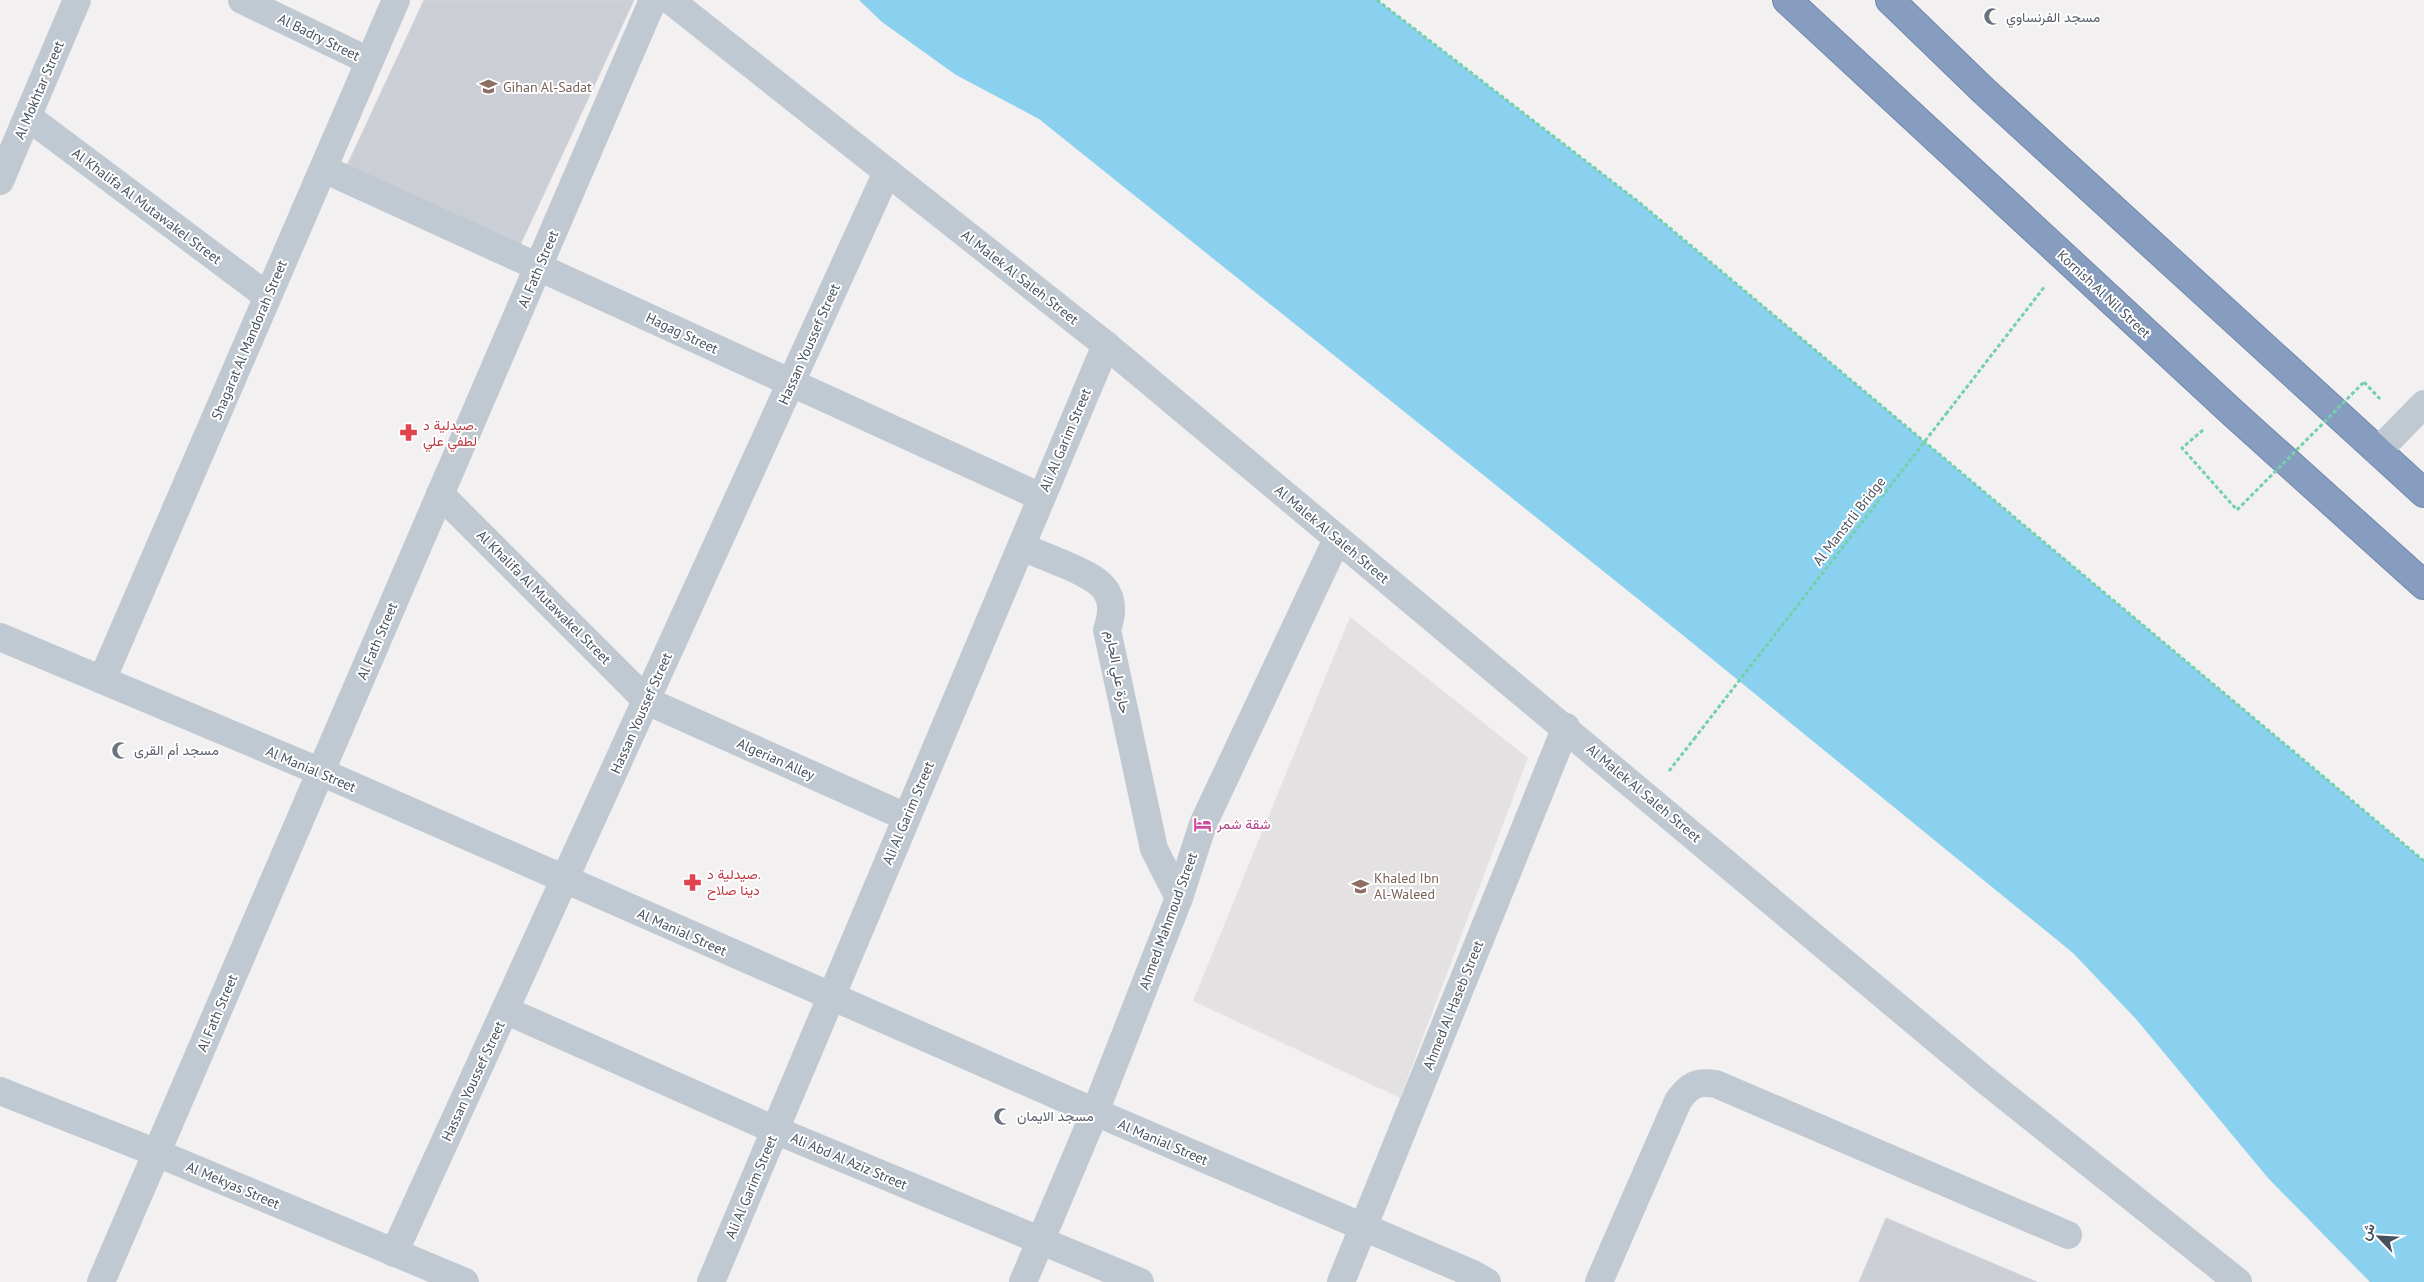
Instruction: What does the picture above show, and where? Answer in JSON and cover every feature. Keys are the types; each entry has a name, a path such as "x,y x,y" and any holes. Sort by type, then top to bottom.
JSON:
{"highway":[{"name":"Kornish Al Nil Street","path":"1787,0 2234,414 2424,585"},
{"path":"1890,0 1991,98 2424,493"}],"street":[{"name":"Al Mokhtar Street","path":"0,179 77,0"},
{"name":"Al Badry Street","path":"242,0 369,61"},
{"name":"Shagarat Al Mandorah Street","path":"102,680 396,0"},
{"name":"Al Fath Street","path":"101,1282 653,0"},
{"name":"Al Malek Al Saleh Street","path":"670,0 1106,345 1566,727 1985,1080 2238,1282"},
{"name":"Al Khalifa Al Mutawakel Street","path":"28,117 267,296"},
{"name":"Hagag Street","path":"324,169 1041,497"},
{"name":"Hassan Youssef Street","path":"394,1252 887,172"},
{"name":"Ali Al Garim Street","path":"711,1282 1106,345"},
{"path":"2378,451 2424,404"},
{"name":"Al Khalifa Al Mutawakel Street","path":"440,494 646,701"},
{"name":"Ahmed Mahmoud Street","path":"1023,1282 1095,1112 1180,898 1203,824 1338,539"},
{"name":"حارة علي الجارم","path":"1022,547 1088,575 1100,582 1108,592 1112,605 1112,618 1107,630 1154,849 1180,898"},
{"name":"Al Manial Street","path":"0,637 321,772 832,998 1488,1281"},
{"name":"Algerian Alley","path":"646,701 906,817"},
{"name":"Ahmed Al Haseb Street","path":"1341,1282 1566,727"},
{"name":"Ali Abd Al Aziz Street","path":"505,1010 775,1130 1140,1282"},
{"path":"1600,1282 1678,1101 1687,1088 1701,1082 1716,1084 2068,1236"},
{"name":"Al Mekyas Street","path":"0,1091 157,1152 465,1282"}],"path":[{"path":"1377,0 1640,203 2424,861"},
{"name":"Al Manstrli Bridge","path":"1649,798 2066,259"},
{"path":"2182,448 2237,510 2364,382"}],"shaded area":[{"name":"Khaled Ibn Al-Waleed","path":"1350,617 1528,758 1400,1098 1193,1001"}],"water":[{"path":"859,0 1377,0 1640,203 2424,861 2424,1282 2370,1282 2268,1178 2136,1019 2073,953 1658,615 1039,119 956,75 882,22"}],"building":[{"name":"Gihan Al-Sadat","path":"424,0 634,0 516,254 343,174"},
{"path":"1886,1218 2037,1282 1859,1282"}],"place":[{"name":"مسجد الفرنساوي","path":"1992,17"},
{"name":"Gihan Al-Sadat","path":"489,87"},
{"name":"صيدلية د. لطفي علي","path":"409,433"},
{"name":"مسجد أم القرى","path":"120,750"},
{"name":"شقة شمر","path":"1203,824"},
{"name":"صيدلية د. دينا صلاح","path":"693,882"},
{"name":"Khaled Ibn Al-Waleed","path":"1360,886"},
{"name":"مسجد الايمان","path":"1003,1116"}]}
